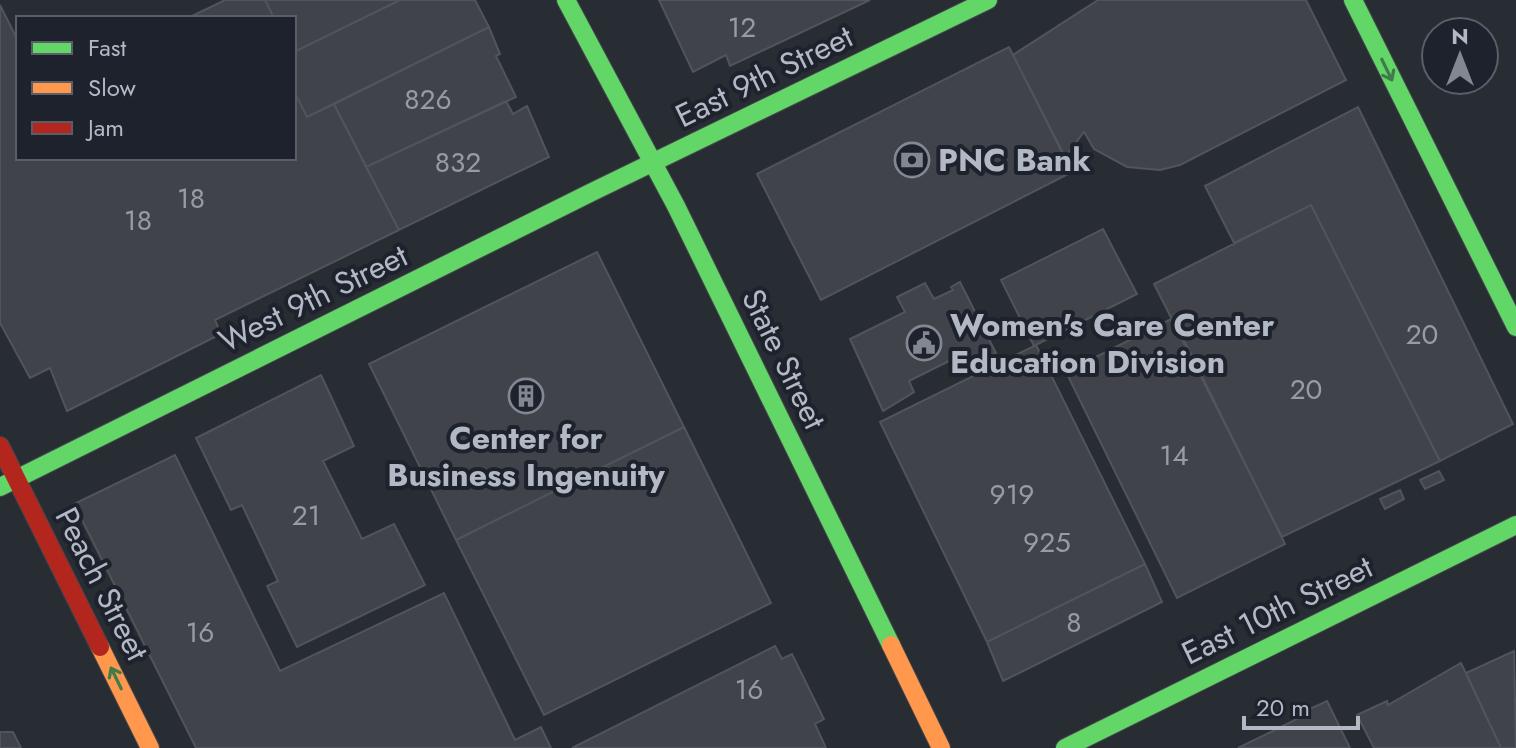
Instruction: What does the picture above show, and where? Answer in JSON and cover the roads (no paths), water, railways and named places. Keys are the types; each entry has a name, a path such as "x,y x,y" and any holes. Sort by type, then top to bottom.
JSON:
{"street":[{"name":"State Street","path":"566,0 653,164 941,748"},
{"name":"East 9th Street","path":"653,164 988,0"},
{"path":"1353,0 1516,327"},
{"name":"West 9th Street","path":"8,483 653,164"},
{"name":"Peach Street","path":"0,446 8,483 150,748"},
{"name":"East 10th Street","path":"1065,748 1516,525"}],"place":[{"name":"PNC Bank","path":"912,160"},
{"name":"Women's Care Center Education Division","path":"924,343"},
{"name":"Center for Business Ingenuity","path":"526,396"}]}
